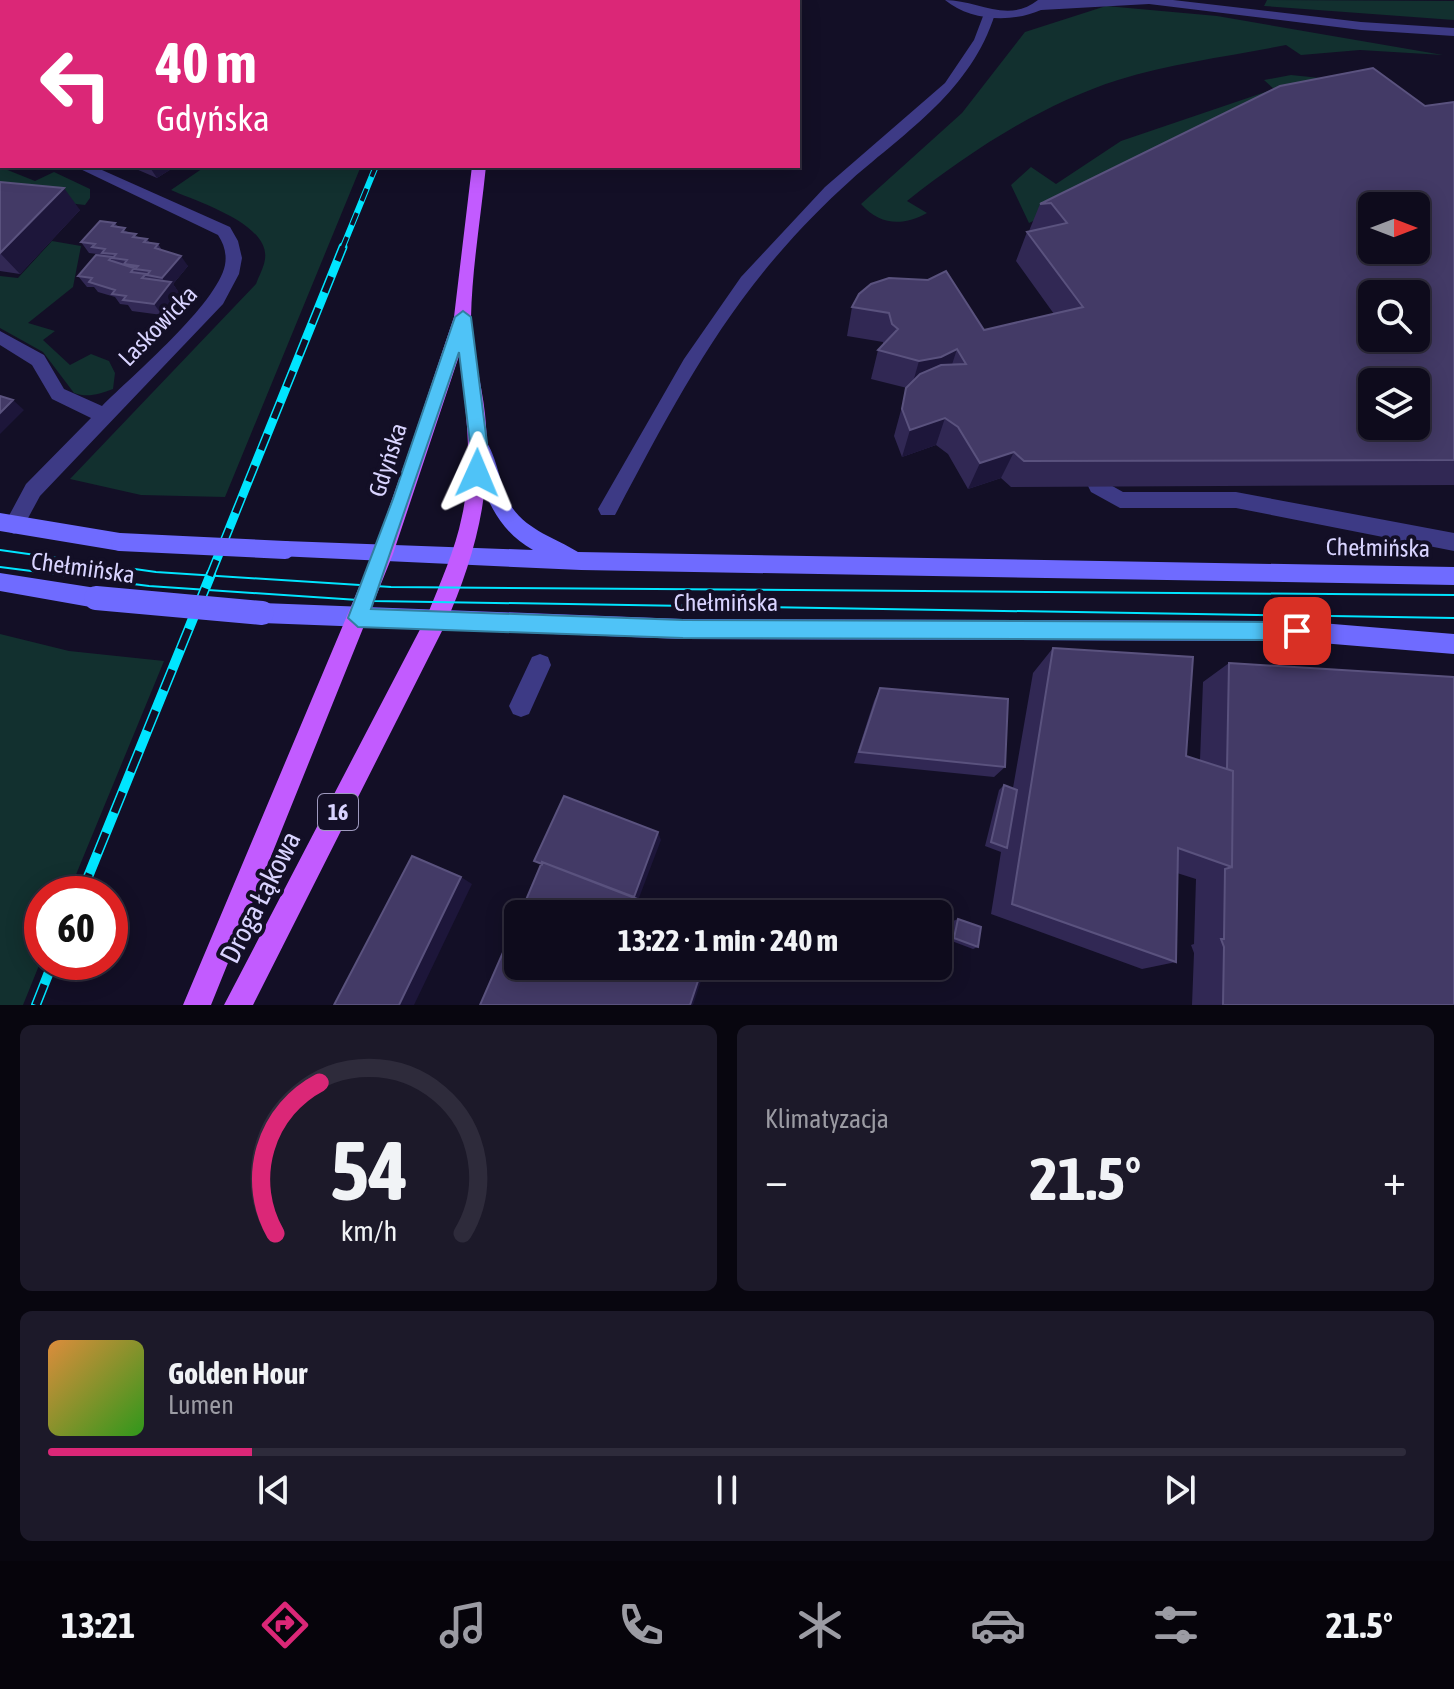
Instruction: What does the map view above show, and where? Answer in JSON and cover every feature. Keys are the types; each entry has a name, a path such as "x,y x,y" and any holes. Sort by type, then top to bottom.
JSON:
{"main road":[{"name":"Gdyńska","path":"358,618 383,554 463,317 479,168"},
{"name":"Gdyńska","path":"460,557 475,503 478,443 463,317"},
{"name":"Chełmińska","path":"478,443 504,518 525,536 581,561"},
{"name":"Chełmińska","path":"7,524 120,542 460,557 1454,576"},
{"name":"Droga Łąkowa","path":"238,1005 436,620 460,557"},
{"name":"Chełmińska","path":"0,582 96,598 358,618 683,629 1297,631 1454,644"},
{"name":"Droga Łąkowa","path":"197,1005 358,618"}],"street":[{"path":"951,0 989,14 1026,12 1043,3 1145,1 1361,26 1454,32"},
{"path":"608,509 661,409 747,280 842,181 925,111 963,70 985,32 989,14"},
{"name":"Laskowicka","path":"7,524 33,490 103,415 217,300 235,268 235,246 224,231 85,168"},
{"path":"0,337 38,360 58,394 103,415"},
{"path":"1098,486 1120,500 1236,500 1454,542"},
{"path":"521,706 540,665"}],"green space":[{"path":"1267,0 1454,1 1454,20 1264,6"},
{"path":"1106,6 1217,16 1443,55 1360,50 1301,55 1286,45 1138,74 1062,102 1007,131 955,165 907,201 927,213 910,220 892,222 876,217 861,204 962,113 1025,32"},
{"path":"1291,75 1320,78 1333,84 1257,113 1029,223 1011,185 1031,167 1056,184 1121,141 1274,89 1264,80"},
{"path":"0,168 35,181 54,172 90,189 90,198 85,205 16,197 0,200"},
{"path":"203,168 360,168 225,497 141,495 70,479 256,284 263,268 264,246 245,225 171,190"},
{"path":"52,241 81,246 73,287 28,323 55,331 43,340 70,365 91,354 109,361 115,373 113,389 89,395 74,393 43,352 0,328 0,276 18,278"},
{"path":"0,634 69,651 164,661 75,876 24,876 24,980 33,980 23,1005 0,1005"}],"building":[{"path":"1373,68 1425,106 1454,102 1454,460 1024,461 1014,452 980,463 958,427 945,418 910,430 902,409 906,388 920,374 941,365 966,364 957,349 941,357 919,361 878,350 898,329 892,324 889,313 852,307 859,294 871,284 889,278 928,280 946,271 984,330 1083,307 1027,232 1067,223 1051,203 1040,204 1280,86"},
{"path":"0,182 64,188 0,253"},
{"path":"100,221 115,223 112,226 125,228 122,232 136,234 133,237 147,239 144,242 158,244 155,248 181,256 162,278 147,275 150,271 135,269 138,266 124,264 127,260 113,258 116,254 102,253 105,249 81,242"},
{"path":"96,255 112,257 109,260 134,268 131,272 146,274 142,278 171,282 154,304 123,300 126,296 112,294 115,290 89,282 92,278 78,276"},
{"path":"0,396 13,400 0,413"},
{"path":"1053,648 1193,657 1186,756 1233,771 1232,867 1178,848 1176,962 1012,904"},
{"path":"1229,663 1454,677 1454,1005 1223,1005 1224,947 1221,939 1224,939 1225,869 1232,867 1233,771 1227,769"},
{"path":"880,688 1008,699 1005,767 859,752"},
{"path":"1004,785 1017,790 1007,848 991,842"},
{"path":"564,796 658,832 634,897 534,861"},
{"path":"412,856 461,877 399,1005 334,1005"},
{"path":"542,862 640,900 526,900"},
{"path":"958,919 981,927 978,947 954,938"},
{"path":"504,950 504,980 698,980 690,1005 480,1005"}],"tram line":[{"path":"0,550 156,572 391,587 1454,595"},
{"path":"0,567 149,586 373,601 1454,618"}],"railway":[{"path":"342,249 375,168"},
{"path":"210,576 343,247"},
{"path":"88,876 211,574"},
{"path":"36,1005 46,980"}],"route":[{"path":"477,473 478,443 463,317 383,554 358,618 683,629 1297,631"}]}
